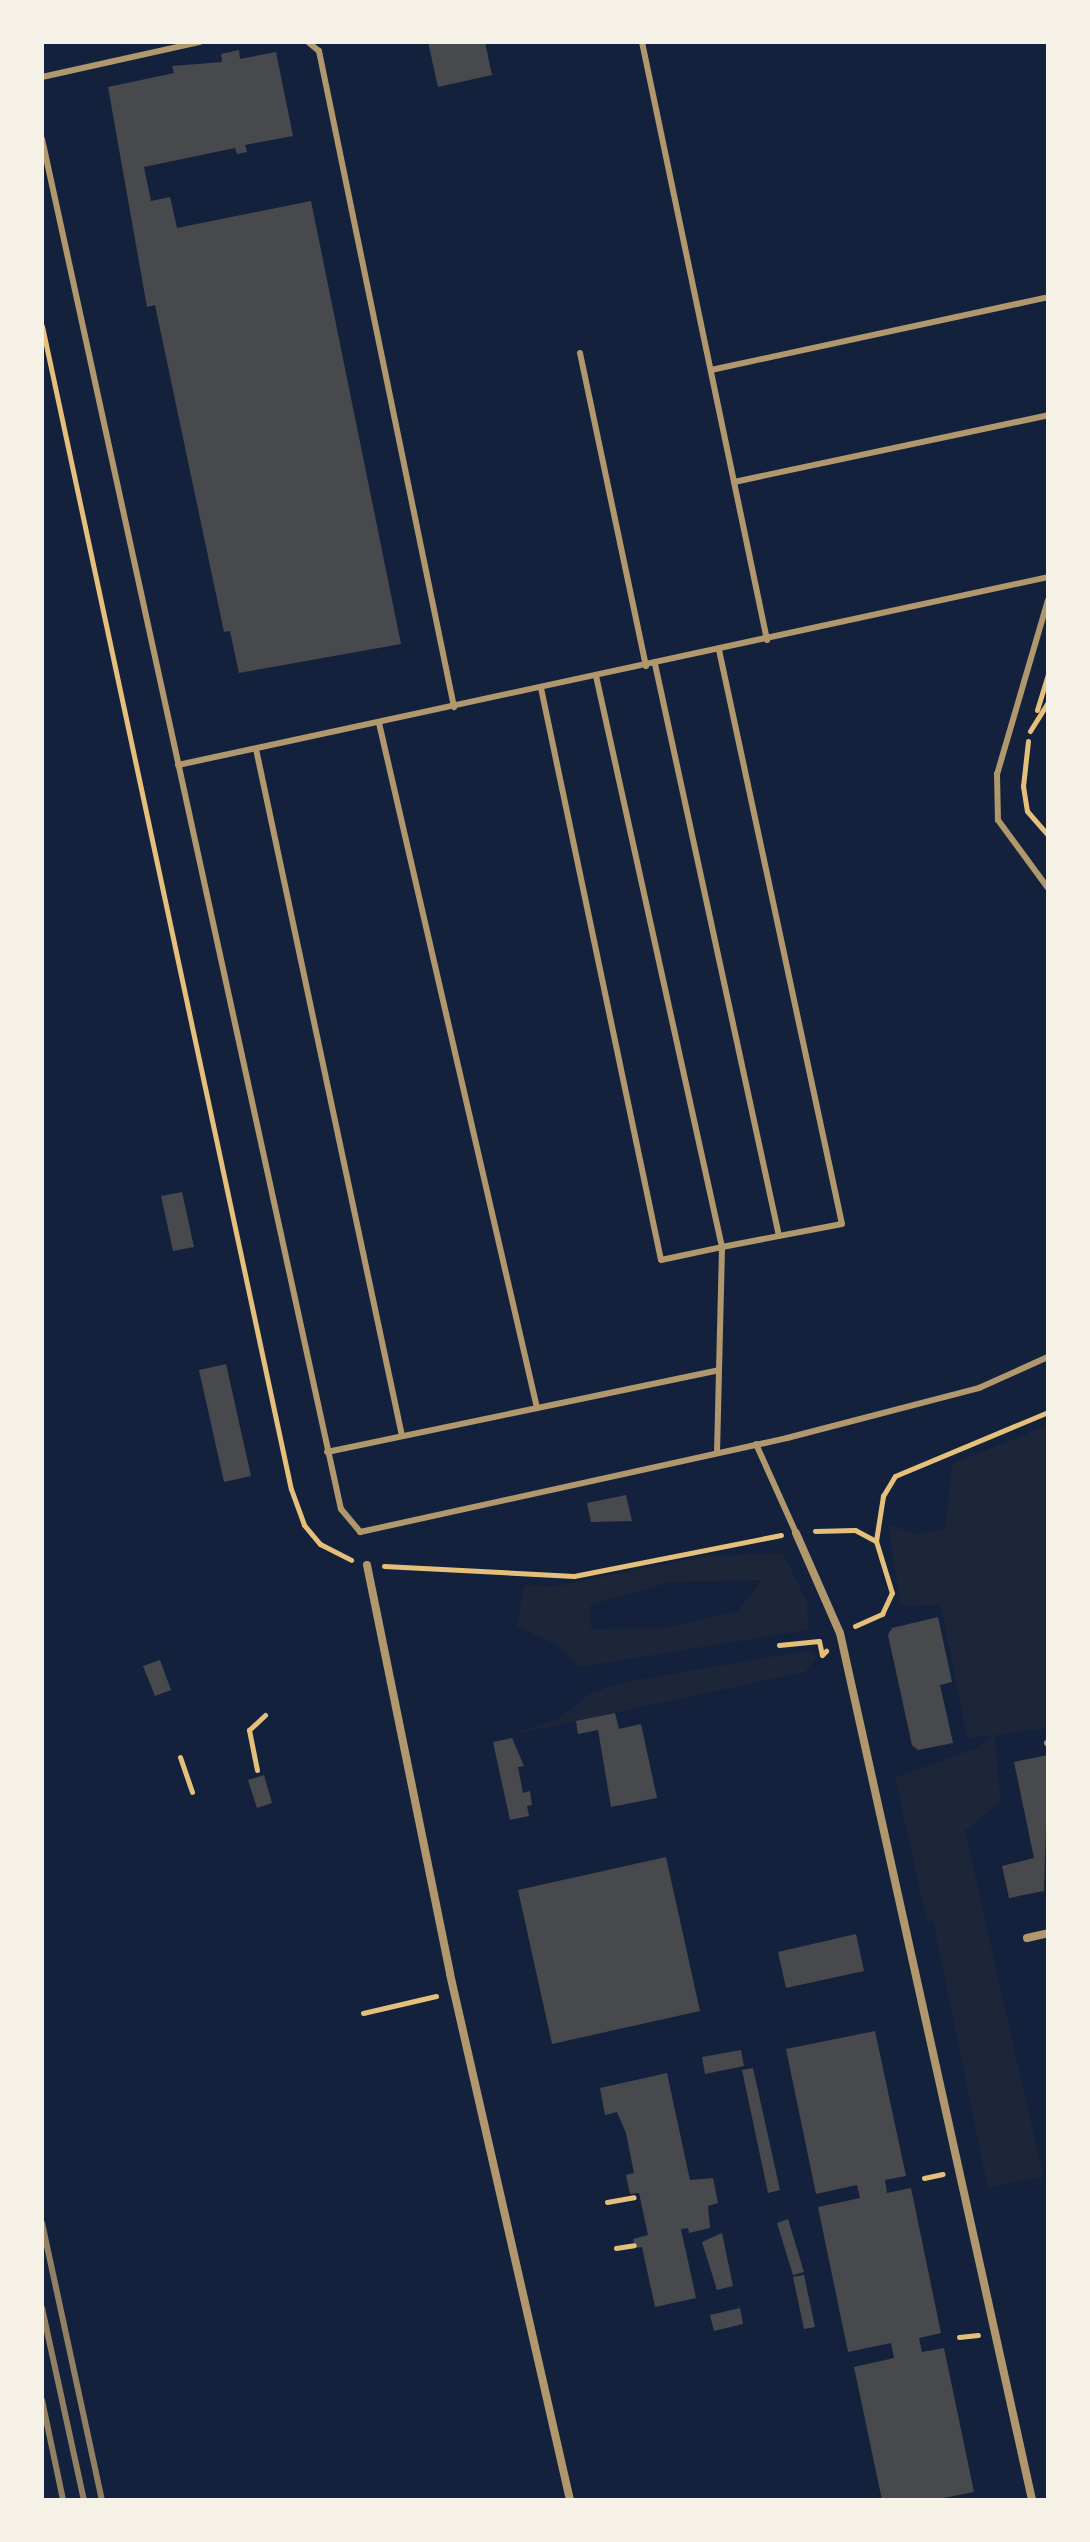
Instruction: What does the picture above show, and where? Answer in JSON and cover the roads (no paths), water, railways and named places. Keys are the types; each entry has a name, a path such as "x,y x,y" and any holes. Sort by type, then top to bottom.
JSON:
{"street":[{"path":"796,1533 840,1633 1032,2500"},
{"path":"367,1565 454,1992 570,2500"},
{"path":"1027,1938 1048,1933"}],"lane":[{"path":"42,77 200,42"},
{"path":"308,42 319,51 454,707"},
{"path":"642,42 767,640"},
{"path":"42,139 341,1509 360,1532 756,1444 979,1388 1048,1357"},
{"path":"711,370 1048,297"},
{"path":"580,353 646,666"},
{"path":"734,482 1048,415"},
{"path":"178,765 1048,577"},
{"path":"1048,600 997,774 998,820 1048,888"},
{"path":"541,688 661,1260 842,1224 719,650"},
{"path":"655,664 779,1236"},
{"path":"596,676 722,1247 717,1453"},
{"path":"379,723 537,1408"},
{"path":"256,749 402,1436"},
{"path":"327,1452 719,1370"},
{"path":"756,1444 796,1533"}],"railway":[{"path":"42,2223 102,2500"},
{"path":"42,2308 84,2500"},
{"path":"42,2400 63,2500"}]}
